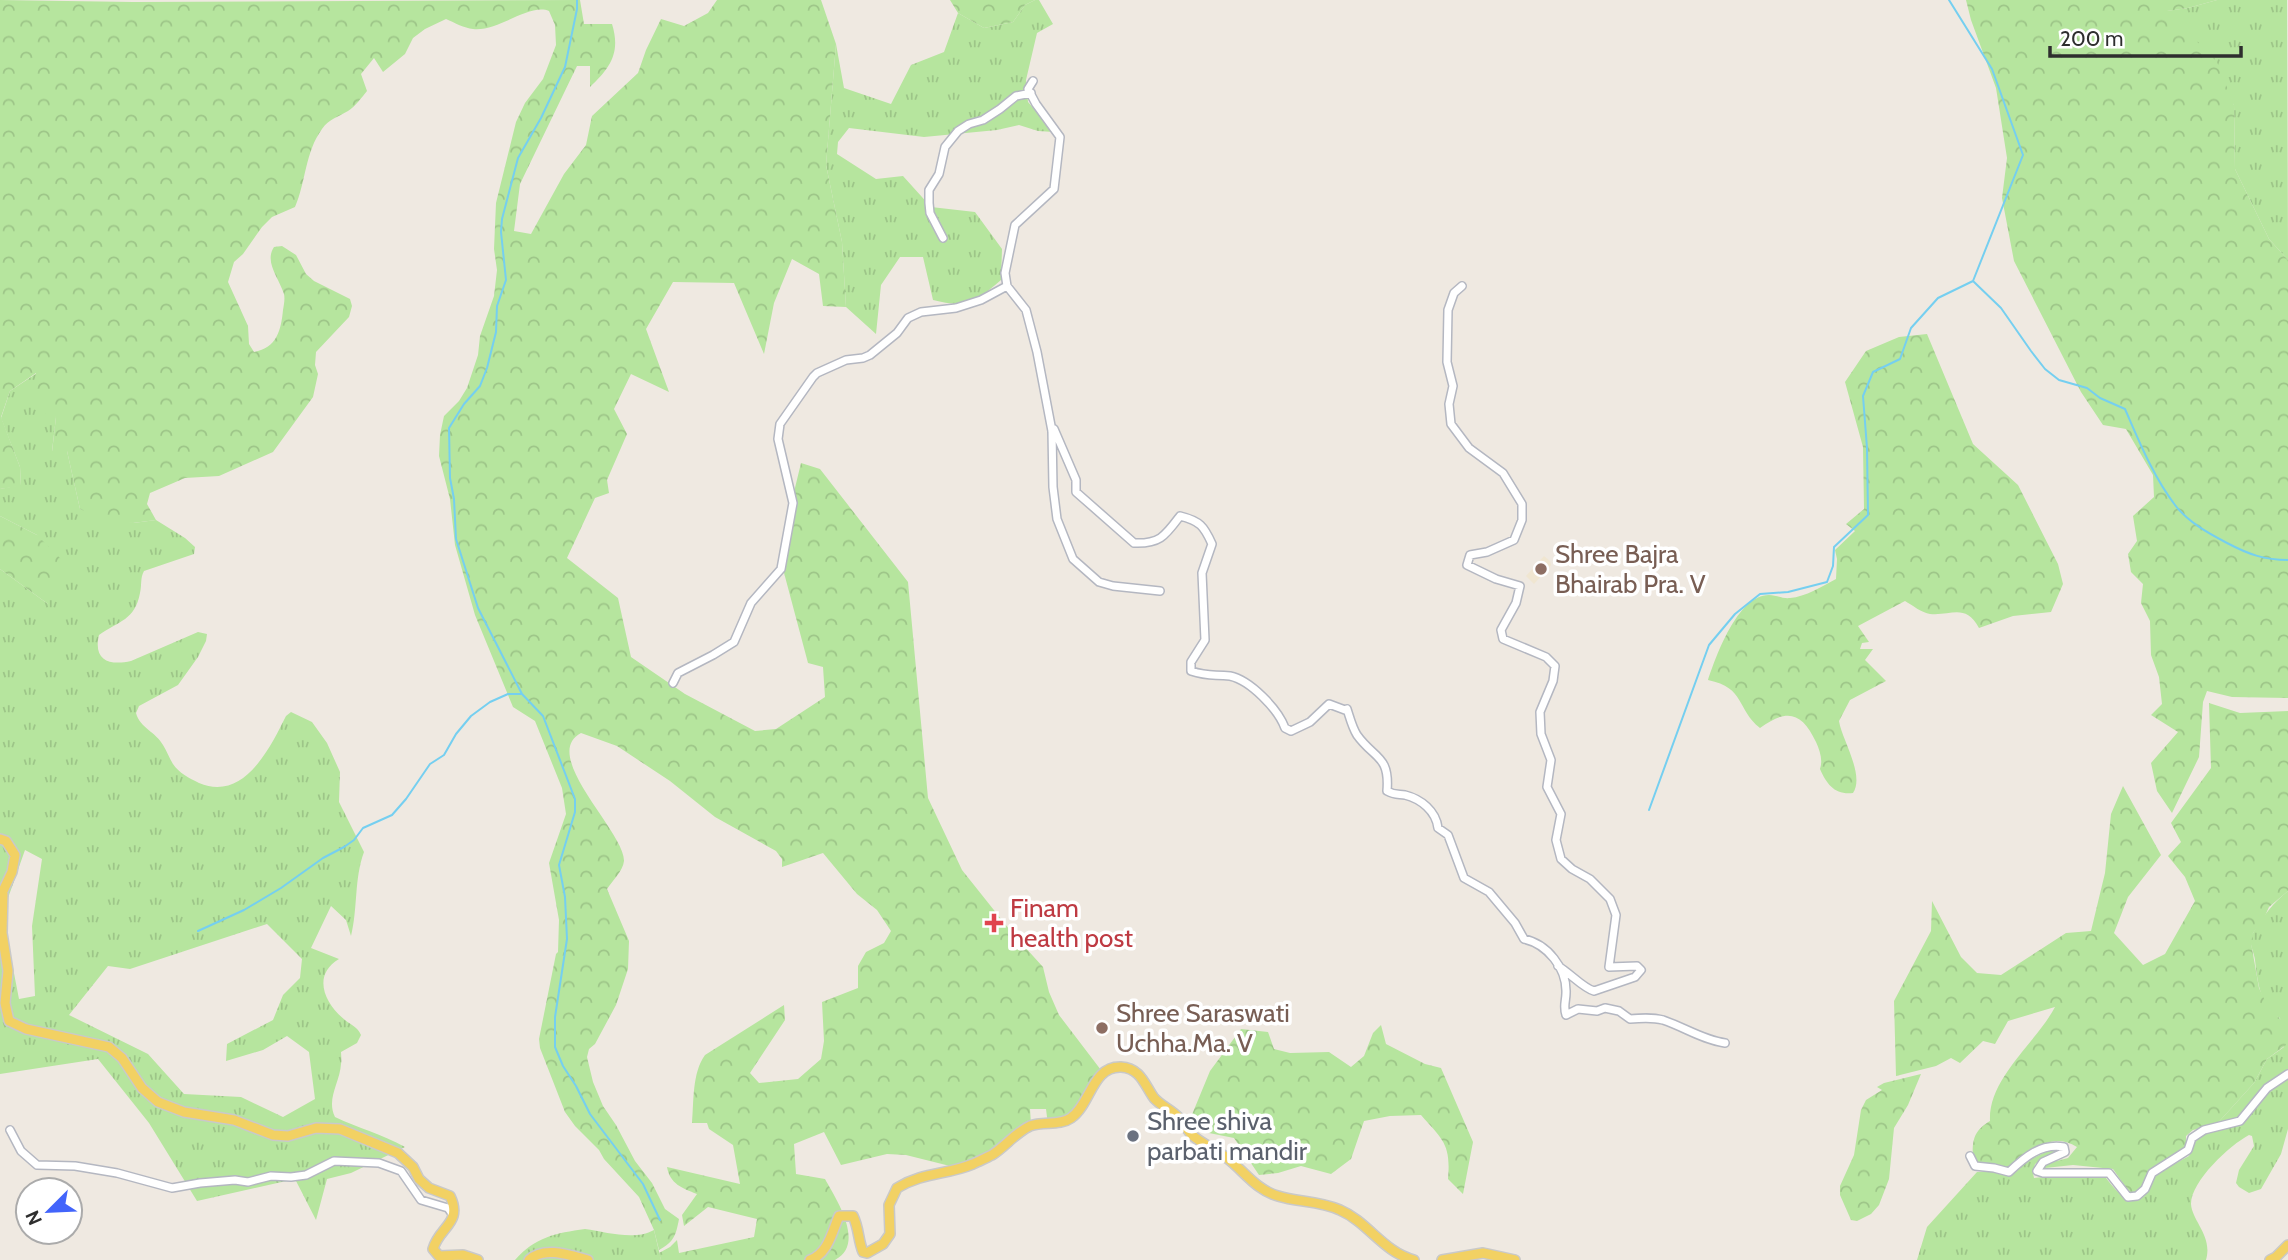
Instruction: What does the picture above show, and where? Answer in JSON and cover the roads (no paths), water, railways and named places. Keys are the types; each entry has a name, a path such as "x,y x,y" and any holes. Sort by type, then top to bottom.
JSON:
{"main road":[{"path":"0,839 6,841 15,855 12,872 3,891 2,933 8,971 5,1003 9,1021 26,1029 108,1047 122,1058 142,1088 159,1102 184,1112 234,1120 274,1135 288,1136 316,1128 340,1129 398,1153 413,1167 419,1180 429,1188 450,1196 455,1206 454,1216 435,1240 433,1249 439,1256 463,1255 478,1260"},
{"path":"810,1260 816,1258 828,1245 839,1216 853,1216 859,1227 863,1252 867,1253 883,1244 890,1234 890,1205 897,1188 935,1172 954,1171 992,1155 1020,1131 1034,1125 1071,1118 1082,1107 1093,1084 1105,1071 1122,1067 1137,1072 1155,1099 1179,1118 1189,1133 1206,1147 1224,1156 1255,1185 1276,1196 1339,1209 1364,1225 1382,1244 1401,1257 1414,1260"},
{"path":"2270,1260 2288,1245"},
{"path":"529,1260 536,1254 554,1253 587,1260"},
{"path":"1442,1260 1483,1253 1516,1260"}],"street":[{"path":"1033,81 1028,89 1060,137 1054,189 1015,225 1006,263 1007,286 1026,310 1030,322 1052,431 1053,486 1057,519 1073,559 1099,582 1160,591"},
{"path":"943,238 930,213 929,190 939,174 945,147 958,131 992,114 1016,96 1031,93"},
{"path":"673,683 678,673 734,642 751,603 782,569 793,503 791,488 782,464 778,431 809,381 817,373 840,363 870,355 892,338 908,318 921,312 956,308 981,300 1007,286"},
{"path":"1462,286 1454,293 1448,310 1447,362 1453,386 1449,404 1451,424 1469,448 1503,474 1522,504 1522,520 1514,540 1487,552 1470,555 1467,565 1496,579 1520,586 1516,603 1500,629 1503,639 1546,657 1555,666 1553,681 1540,712 1540,723 1541,734 1552,760 1547,787 1561,814 1556,840 1561,859 1590,879 1610,899 1616,915 1609,967 1637,966 1641,970 1635,977 1594,991 1558,965"},
{"path":"1052,431 1054,429 1076,480 1076,492 1133,544 1148,544 1164,537 1180,516 1204,527 1212,544 1202,573 1205,640 1191,662 1191,671 1206,676 1230,676 1248,682 1277,713 1285,728 1292,731 1310,722 1329,704 1347,709 1359,738 1373,750 1389,771 1387,791 1408,796 1428,806 1438,828 1448,835 1464,878 1489,892 1515,923 1524,939 1538,942 1556,961 1565,982 1563,1007 1566,1015 1578,1009 1597,1011 1605,1007 1619,1011 1630,1019 1663,1020 1725,1043"},
{"path":"1970,1156 1975,1166 2009,1172 2032,1151 2056,1145 2064,1147 2065,1152 2043,1162 2038,1171 2109,1173 2128,1197 2137,1196 2145,1189 2152,1173 2188,1150 2192,1138 2204,1130 2240,1121 2267,1088 2288,1074"},
{"path":"10,1130 21,1151 37,1166 75,1166 117,1173 172,1188 235,1180 248,1182 271,1175 306,1175 334,1161 379,1163 401,1171 421,1200 448,1208 454,1216"}],"waterway":[{"path":"577,0 565,67 518,158 502,219 506,280 497,306 496,332 480,386 464,404 449,428 450,478 456,539 478,608 522,694 543,716 575,799 575,812 559,865 565,897 567,939 555,1017 555,1047 590,1114 643,1184 660,1220"},
{"path":"1649,810 1709,645 1735,614 1760,594 1788,592 1827,582 1833,566 1834,547 1868,515 1863,396 1873,372 1900,359 1911,328 1938,298 1973,281 2023,155 1992,69 1949,0"},
{"path":"1973,281 2001,308 2045,369 2059,380 2087,388 2100,398 2125,409 2160,482 2186,517 2242,550 2264,558 2288,560"},
{"path":"198,931 244,910 281,888 354,840 363,828 392,815 430,764 444,755 471,716 490,702 508,694 522,694"}],"place":[{"name":"Shree Bajra Bhairab Pra. V","path":"1541,569"},
{"name":"Finam health post","path":"994,923"},
{"name":"Shree Saraswati Uchha.Ma. V","path":"1102,1028"},
{"name":"Shree shiva parbati mandir","path":"1133,1136"}]}
